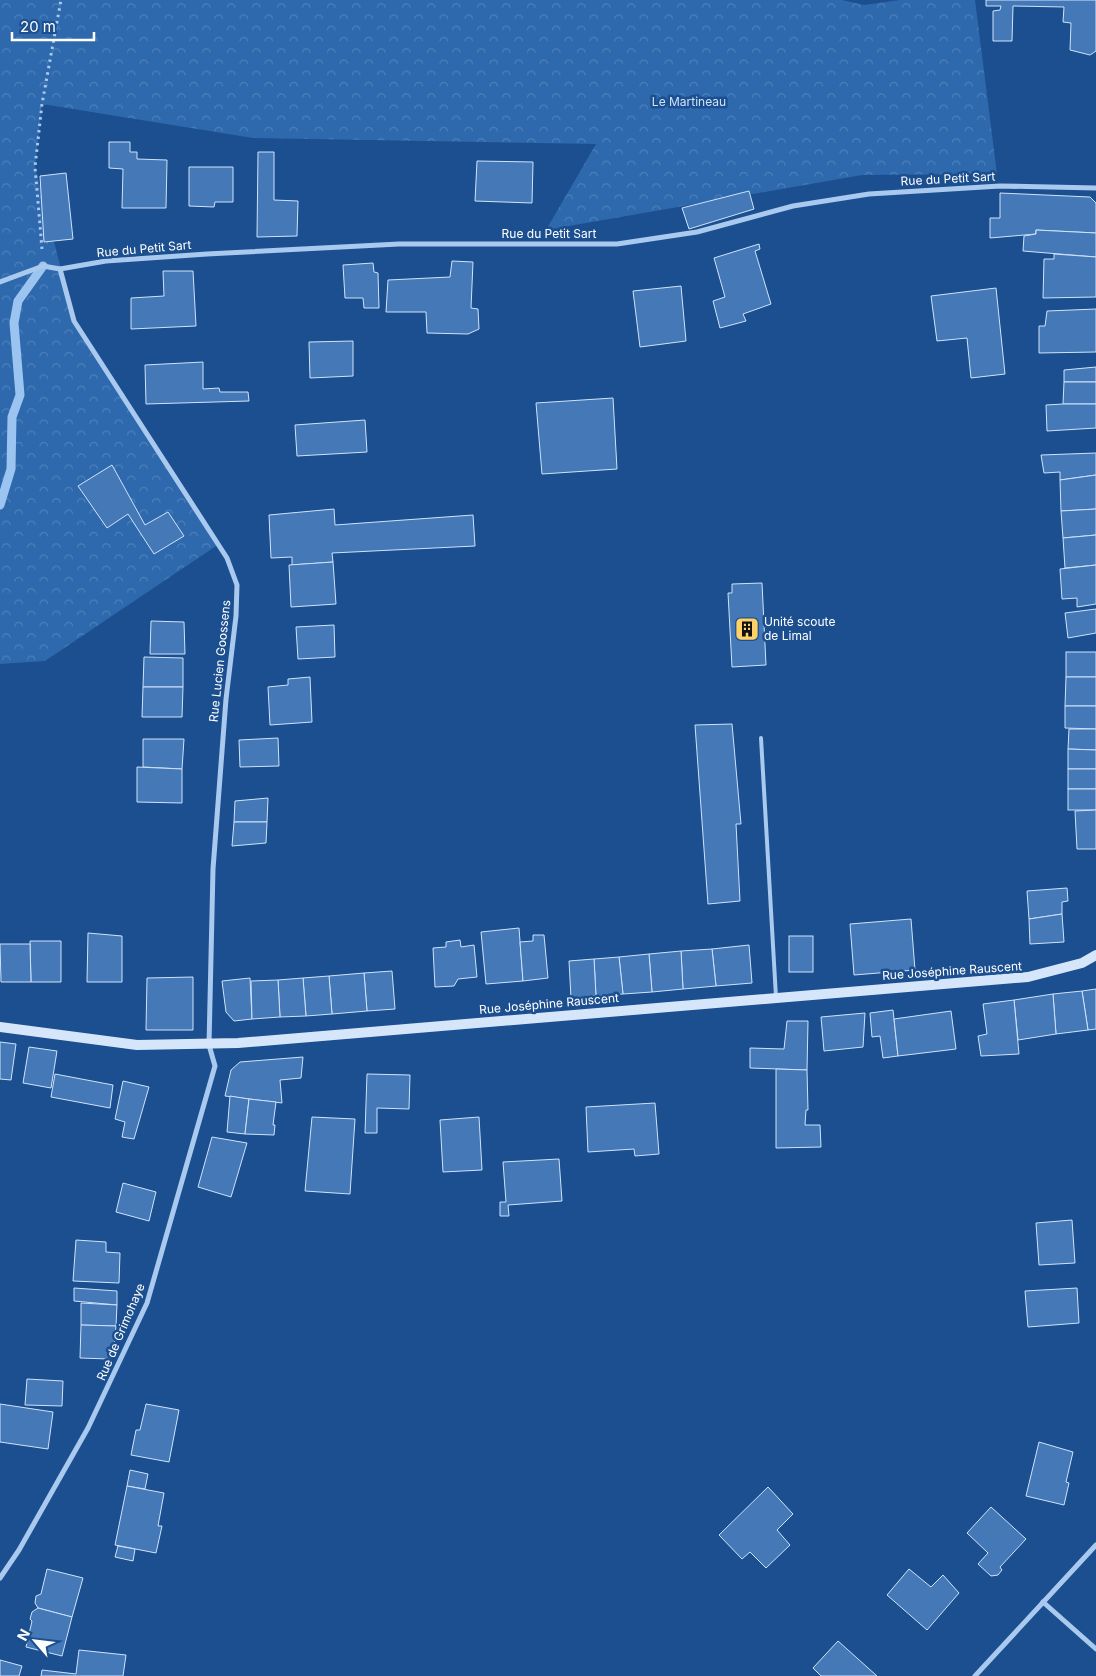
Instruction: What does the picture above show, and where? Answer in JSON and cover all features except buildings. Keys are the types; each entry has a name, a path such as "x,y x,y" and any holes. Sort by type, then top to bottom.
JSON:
{"street":[{"name":"Rue du Petit Sart","path":"43,266 60,269 116,261 353,245 616,244 698,232 793,206 862,195 1000,186 1096,188"},
{"path":"0,282 43,266"},
{"name":"Rue Lucien Goossens","path":"60,269 74,320 219,544 234,572 237,585 236,616 226,700 213,869 209,1044"},
{"name":"Rue Joséphine Rauscent","path":"0,1027 137,1045 209,1044 1028,978 1082,963 1096,955"},
{"name":"Rue de Grimohaye","path":"0,1578 19,1550 88,1428 147,1304 215,1066 209,1044"},
{"path":"975,1676 1096,1544"},
{"path":"1044,1602 1096,1649"}],"lane":[{"path":"761,738 776,997"}],"path":[{"path":"43,266 35,167 42,104 61,0"}],"green space":[{"name":"Le Martineau","path":"0,0 842,0 864,5 900,0 975,0 997,174 862,175 546,230 596,144 253,138 42,104 35,167 74,320 219,544 45,661 0,664"}],"waterway":[{"path":"0,505 11,469 12,417 20,395 14,323 18,301 43,266"}],"place":[{"name":"Unité scoute de Limal","path":"747,629"}]}
